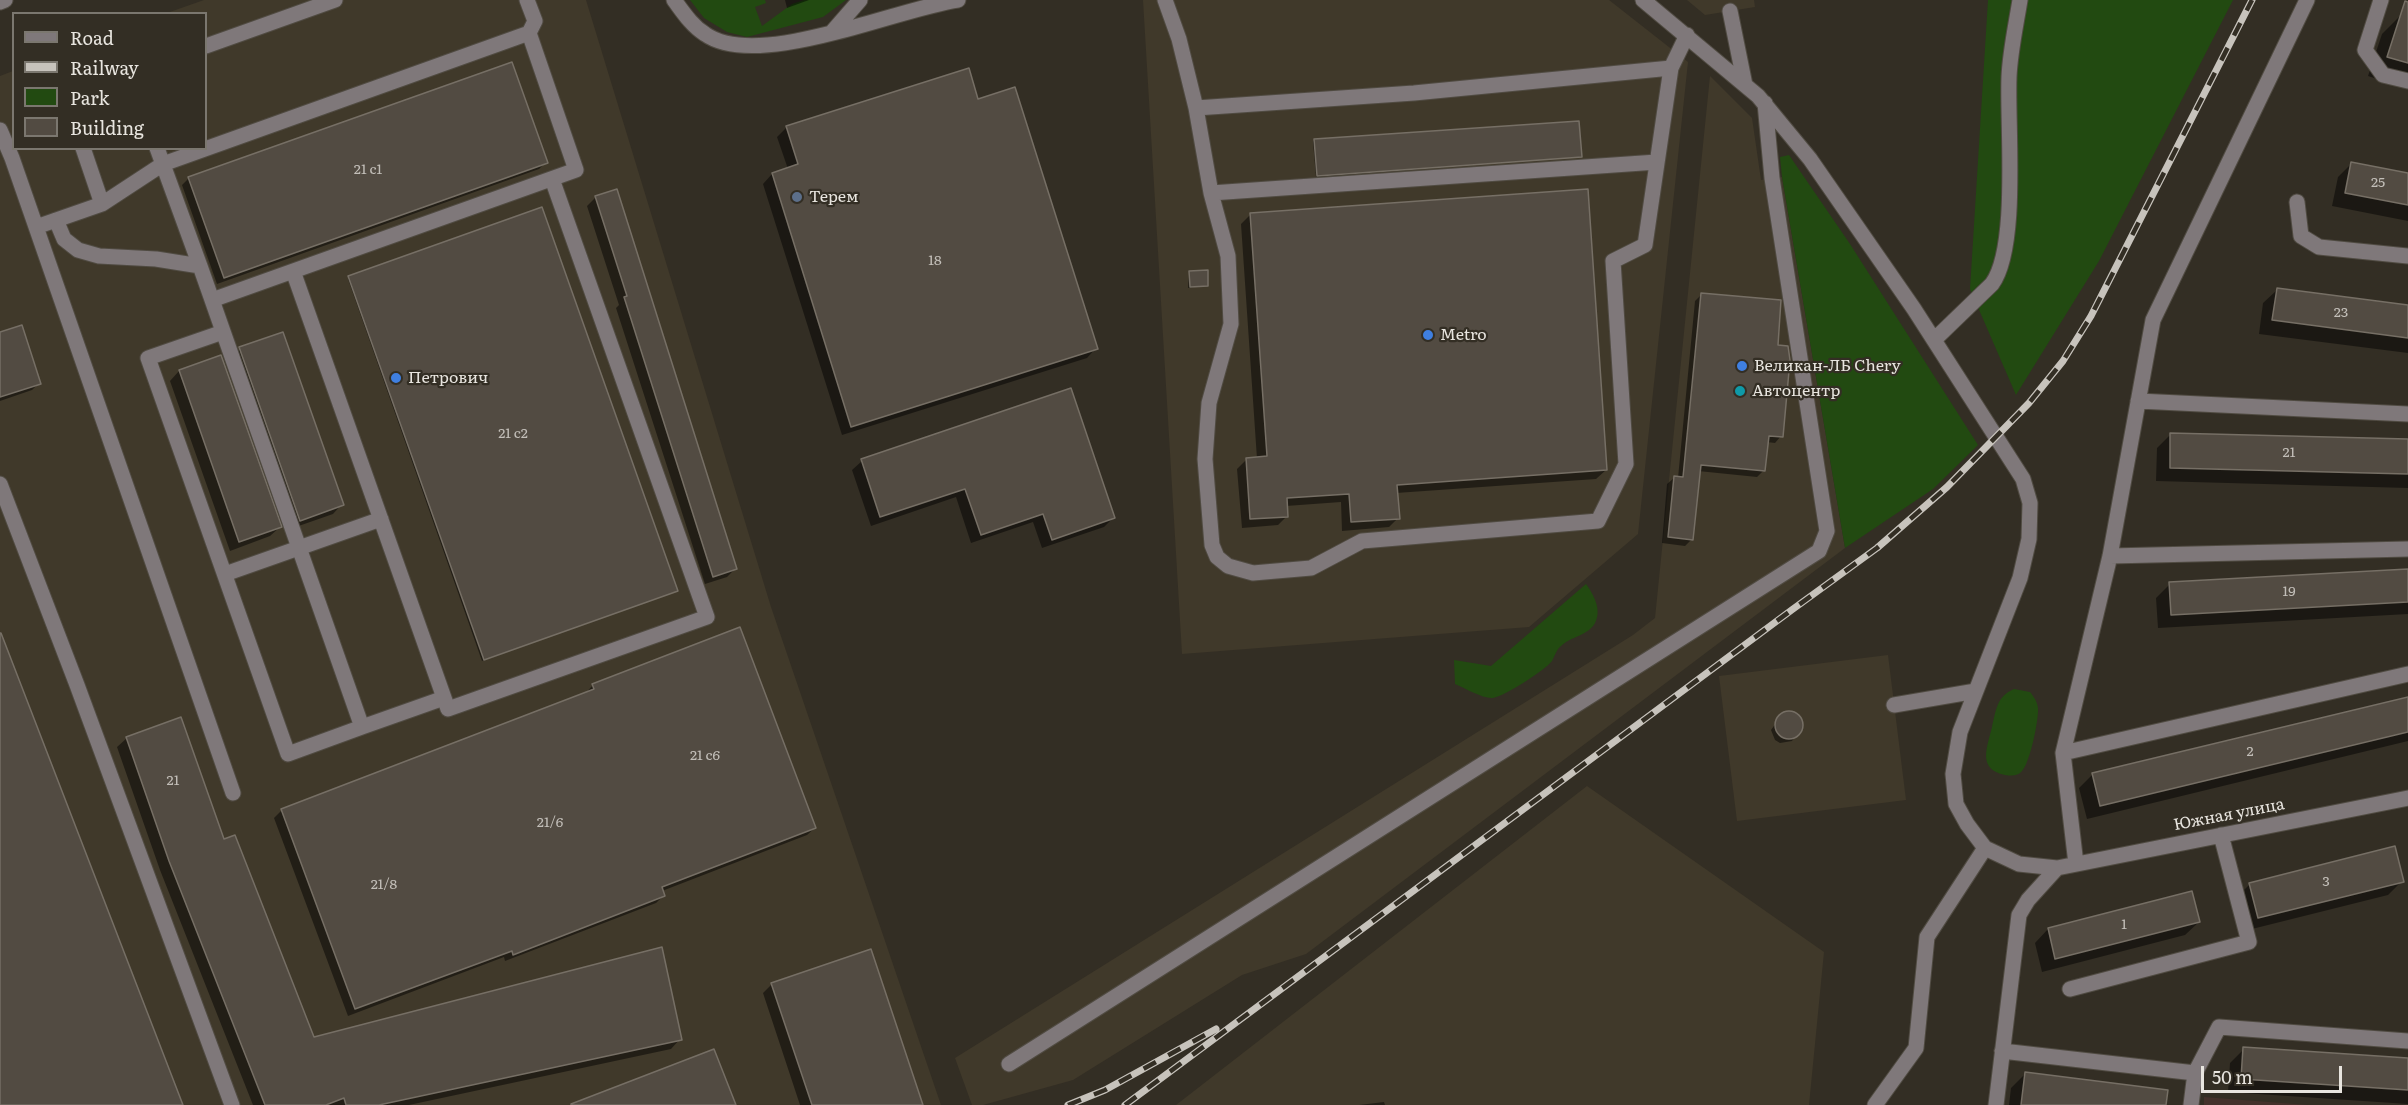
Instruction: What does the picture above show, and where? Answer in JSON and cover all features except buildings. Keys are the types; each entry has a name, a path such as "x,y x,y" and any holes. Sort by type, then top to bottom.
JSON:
{"street":[{"path":"207,46 335,0"},
{"path":"207,148 529,33 535,21 527,0"},
{"path":"674,0 706,35 736,46 781,44 951,0"},
{"path":"833,31 860,0"},
{"path":"1165,0 1179,39 1196,108 1211,193 1228,256 1231,324 1209,403 1205,459 1212,545 1217,557 1228,566 1253,573 1311,568 1362,541 1598,521 1626,464 1613,261 1645,245 1671,68 1687,35"},
{"path":"1643,0 1765,103 1810,159 1934,340 2023,479 2030,503 2030,539 2020,578 1960,732 1953,774 1956,804 1967,824 1985,848 1927,937 1916,1048 1875,1105"},
{"path":"1934,340 1992,284 2002,264 2009,207 2009,75 2020,0"},
{"path":"2076,864 2063,753 2110,556 2153,320 2307,0"},
{"path":"2381,0 2365,50 2383,75 2408,81"},
{"path":"1730,11 1745,85"},
{"path":"212,300 576,170 529,33"},
{"path":"1196,108 1414,93 1671,68"},
{"path":"1009,1064 1819,551 1827,531 1772,178 1765,103"},
{"path":"0,130 36,227 233,793"},
{"path":"84,150 102,204"},
{"path":"158,150 362,727"},
{"path":"36,227 102,204 163,164 202,150"},
{"path":"1211,193 1658,162"},
{"path":"293,271 448,709 707,617 552,179"},
{"path":"2297,202 2301,236 2319,247 2408,256"},
{"path":"56,220 64,239 78,250 99,256 156,259 200,266"},
{"path":"223,332 148,358 288,753 444,698"},
{"path":"2138,401 2408,414"},
{"path":"0,484 232,1105"},
{"path":"225,574 381,519"},
{"path":"2110,556 2408,549"},
{"path":"2063,753 2408,674"},
{"path":"1894,705 1976,691"},
{"name":"Южная улица","path":"1985,848 2019,864 2057,868 2408,798"},
{"path":"2070,988 2249,942 2221,835"},
{"path":"1996,1105 2019,915 2028,900 2057,868"},
{"path":"2191,1105 2195,1073 2219,1027 2408,1041"},
{"path":"2002,1051 2195,1073"}],"shaded area":[{"path":"204,0 586,0 771,607 941,1105 0,1105 0,76 12,71 12,150 207,150 207,12 170,12"},
{"path":"1143,0 1609,0 1688,62 1638,534 1529,627 1182,654"},
{"path":"1687,0 1754,0 1755,7 1705,15"},
{"path":"1710,76 1752,118 1761,180 1782,177 1845,548 1306,954 1242,975 1073,1080 983,1105 972,1105 955,1058 1633,635 1655,618"},
{"path":"1888,655 1906,800 1737,821 1719,676"},
{"path":"1587,786 1824,952 1809,1105 1176,1105"},
{"path":"2204,1097 2308,1105 2204,1105"}],"green space":[{"path":"690,0 765,0 766,3 755,7 762,26 792,4 804,0 846,0 823,17 747,37 727,32 704,18"},
{"path":"1988,0 2233,0 2099,261 2016,395 1970,289"},
{"path":"1789,155 1850,244 1978,445 1933,489 1845,548 1782,177 1780,157"},
{"path":"1586,584 1597,608 1595,623 1588,630 1561,646 1552,661 1541,671 1515,688 1493,698 1479,695 1455,684 1454,660 1491,666"},
{"path":"2014,689 2030,692 2037,703 2038,714 2025,766 2019,774 2010,776 1990,768 1986,757 1998,704 2008,692"}],"railway":[{"path":"1125,1105 1877,548 1947,487 2029,403 2063,361 2091,316 2252,0"},
{"path":"1068,1105 1105,1090 1216,1029"}],"place":[{"name":"Терем","path":"797,197"},
{"name":"Metro","path":"1428,335"},
{"name":"Великан-ЛБ Chery","path":"1742,366"},
{"name":"Петрович","path":"396,378"},
{"name":"Автоцентр","path":"1740,391"}]}
